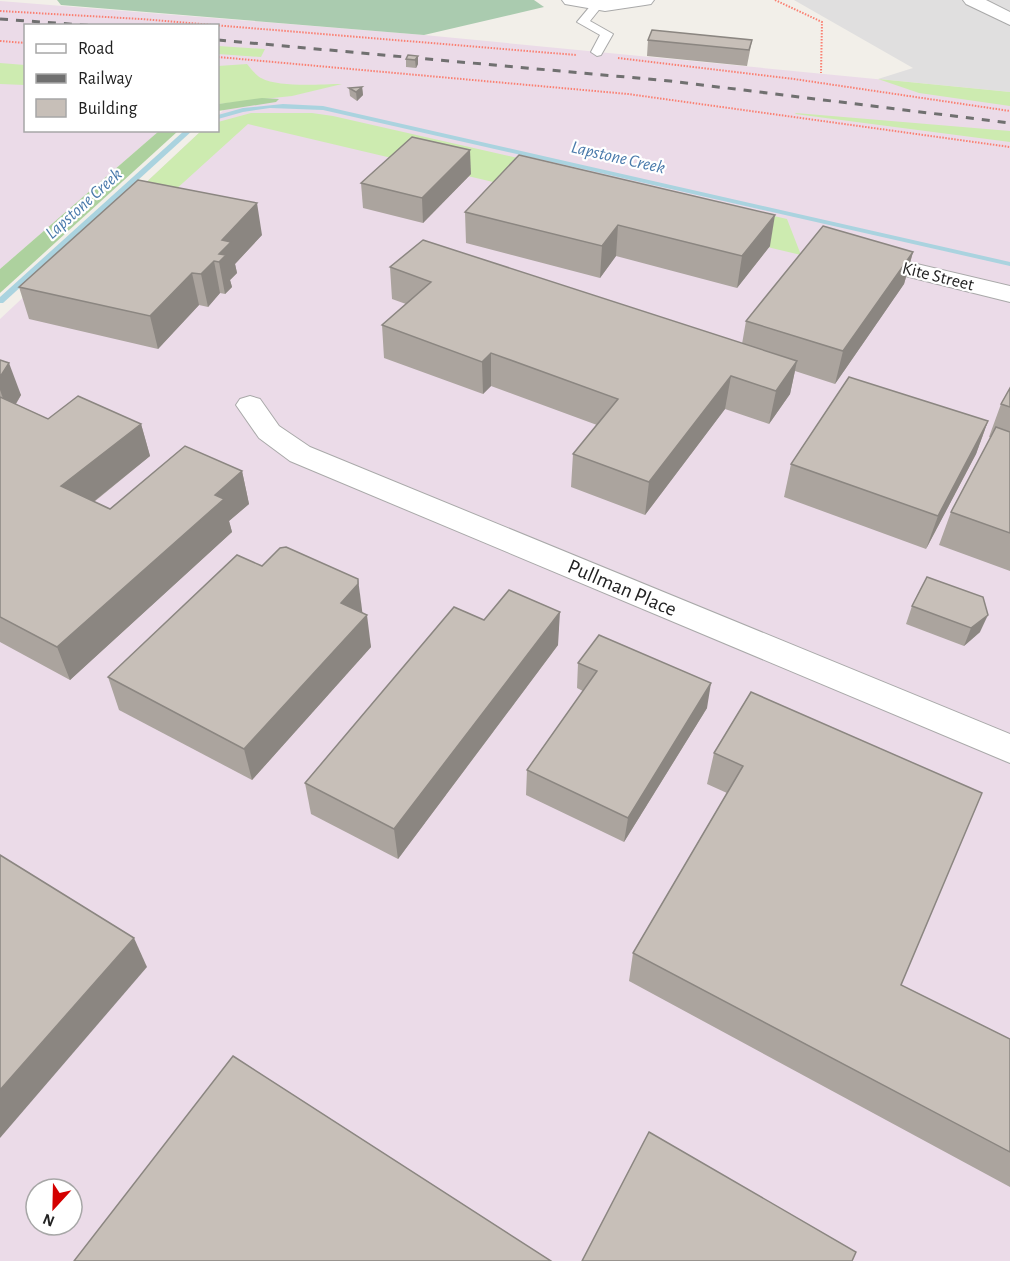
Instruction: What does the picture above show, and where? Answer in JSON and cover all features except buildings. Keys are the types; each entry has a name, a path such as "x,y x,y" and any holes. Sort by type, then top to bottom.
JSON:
{"street":[{"path":"571,0 596,6 615,6 645,0"},
{"path":"972,0 1010,19"},
{"name":"Kite Street","path":"867,259 1010,294"},
{"name":"Pullman Place","path":"250,405 269,432 300,454 1010,749"}],"lane":[{"path":"594,53 607,34 583,22 596,6"}],"path":[{"path":"776,0 822,22 821,73"},
{"path":"0,11 201,24"},
{"path":"219,26 567,55 594,53 794,79 1010,111"},
{"path":"0,41 24,43"},
{"path":"219,57 628,94 1010,147"}],"shaded area":[{"path":"794,0 1010,0 1010,92 878,79 913,68"},
{"path":"0,1 424,35 1010,92 1010,1261 0,1261 0,319 200,132 219,132 219,114 248,87 219,82 219,24 24,24 24,132 158,132 0,269"}],"green space":[{"path":"57,0 534,0 544,7 424,35 61,5"},
{"path":"219,46 265,49 261,57 219,54"},
{"path":"0,63 24,65 24,85 0,84"},
{"path":"247,64 261,78 279,83 342,84 292,96 219,104 219,66"},
{"path":"878,79 1010,92 1010,106 919,93"},
{"path":"262,98 279,99 276,102 219,111 219,104"},
{"path":"251,113 312,113 333,116 787,219 801,255 248,124 163,201 138,190 200,132 219,132 219,122"},
{"path":"795,114 1010,131 1010,142"},
{"path":"158,132 177,132 0,293 0,269"}],"waterway":[{"name":"Lapstone Creek","path":"219,117 270,106 323,108 1010,264"},
{"name":"Lapstone Creek","path":"0,301 188,132"}],"railway":[{"path":"0,19 69,24"},
{"path":"219,40 670,81 1010,123"}]}
